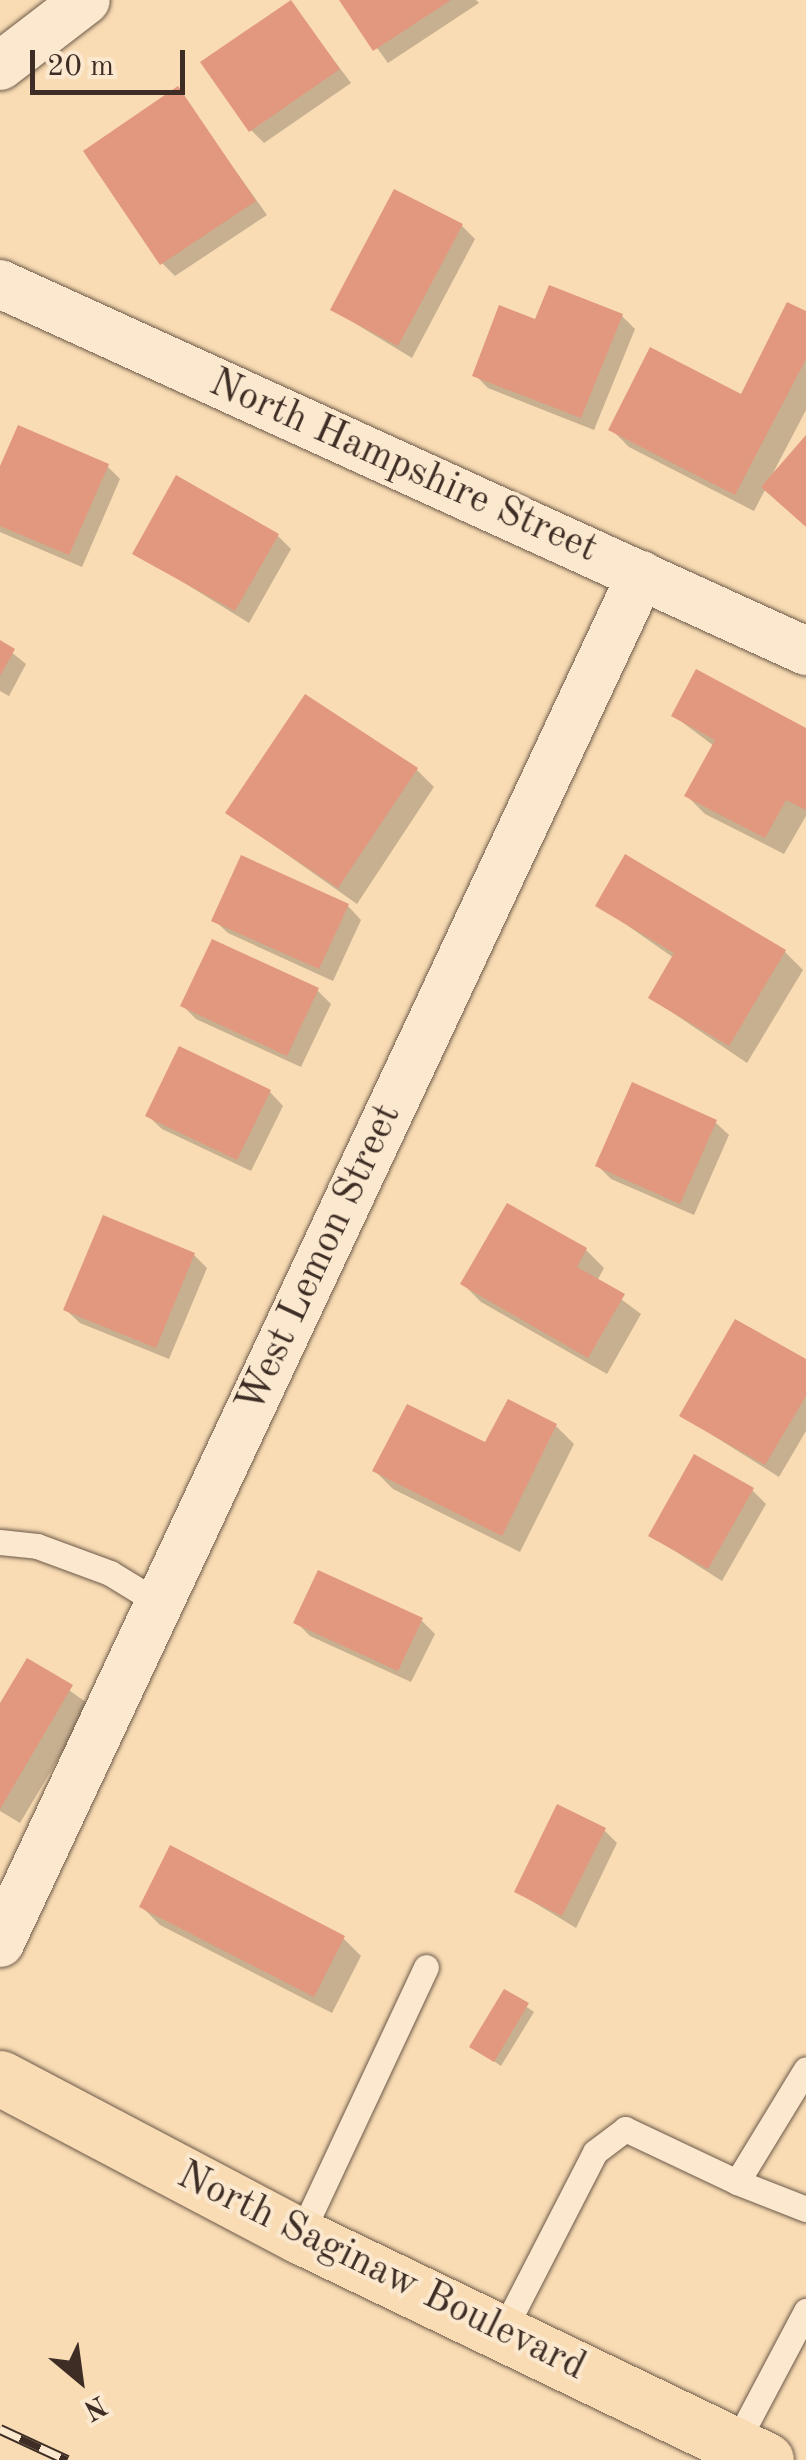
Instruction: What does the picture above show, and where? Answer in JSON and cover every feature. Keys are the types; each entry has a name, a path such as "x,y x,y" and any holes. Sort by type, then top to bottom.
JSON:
{"main road":[{"name":"North Saginaw Boulevard","path":"0,2078 300,2236 751,2453"}],"street":[{"path":"0,66 86,0"},
{"name":"North Hampshire Street","path":"0,284 806,652"},
{"name":"West Lemon Street","path":"0,1942 641,576"}],"lane":[{"path":"0,1542 37,1546 110,1573 159,1603"},
{"path":"300,2236 426,1967"},
{"path":"737,2182 806,2069"},
{"path":"502,2333 595,2152 625,2129 737,2182 806,2209"},
{"path":"751,2453 806,2311"}],"building":[{"path":"291,0 340,69 249,132 200,62"},
{"path":"339,0 451,0 373,51"},
{"path":"178,86 256,201 160,265 83,151"},
{"path":"394,189 463,224 398,346 330,310"},
{"path":"549,285 623,314 581,418 472,376 499,305 535,319"},
{"path":"787,302 806,311 806,359 735,495 608,430 650,347 741,394"},
{"path":"18,425 109,464 69,555 0,526 0,466"},
{"path":"806,435 806,527 761,487"},
{"path":"176,475 279,534 235,611 132,554"},
{"path":"0,640 15,649 0,676"},
{"path":"696,669 806,728 806,810 786,800 765,838 684,796 715,740 671,716"},
{"path":"305,694 418,768 338,888 225,813"},
{"path":"625,854 786,950 729,1046 648,998 674,953 595,906"},
{"path":"241,855 349,904 319,969 211,921"},
{"path":"212,939 319,988 287,1056 180,1006"},
{"path":"179,1046 271,1090 237,1160 145,1116"},
{"path":"632,1082 717,1120 680,1204 595,1166"},
{"path":"507,1203 587,1248 577,1267 625,1294 588,1358 460,1284"},
{"path":"103,1215 195,1253 156,1348 63,1310"},
{"path":"735,1319 806,1359 806,1396 765,1465 679,1416"},
{"path":"508,1399 557,1424 502,1536 372,1471 407,1404 485,1442"},
{"path":"694,1454 754,1488 708,1569 648,1536"},
{"path":"318,1570 423,1618 398,1671 293,1623"},
{"path":"27,1658 73,1685 0,1809 0,1703"},
{"path":"557,1804 606,1828 562,1916 514,1892"},
{"path":"170,1845 345,1936 314,1997 139,1907"},
{"path":"504,1989 529,2003 494,2062 469,2047"}],"railway":[{"path":"0,2429 67,2460"}]}
